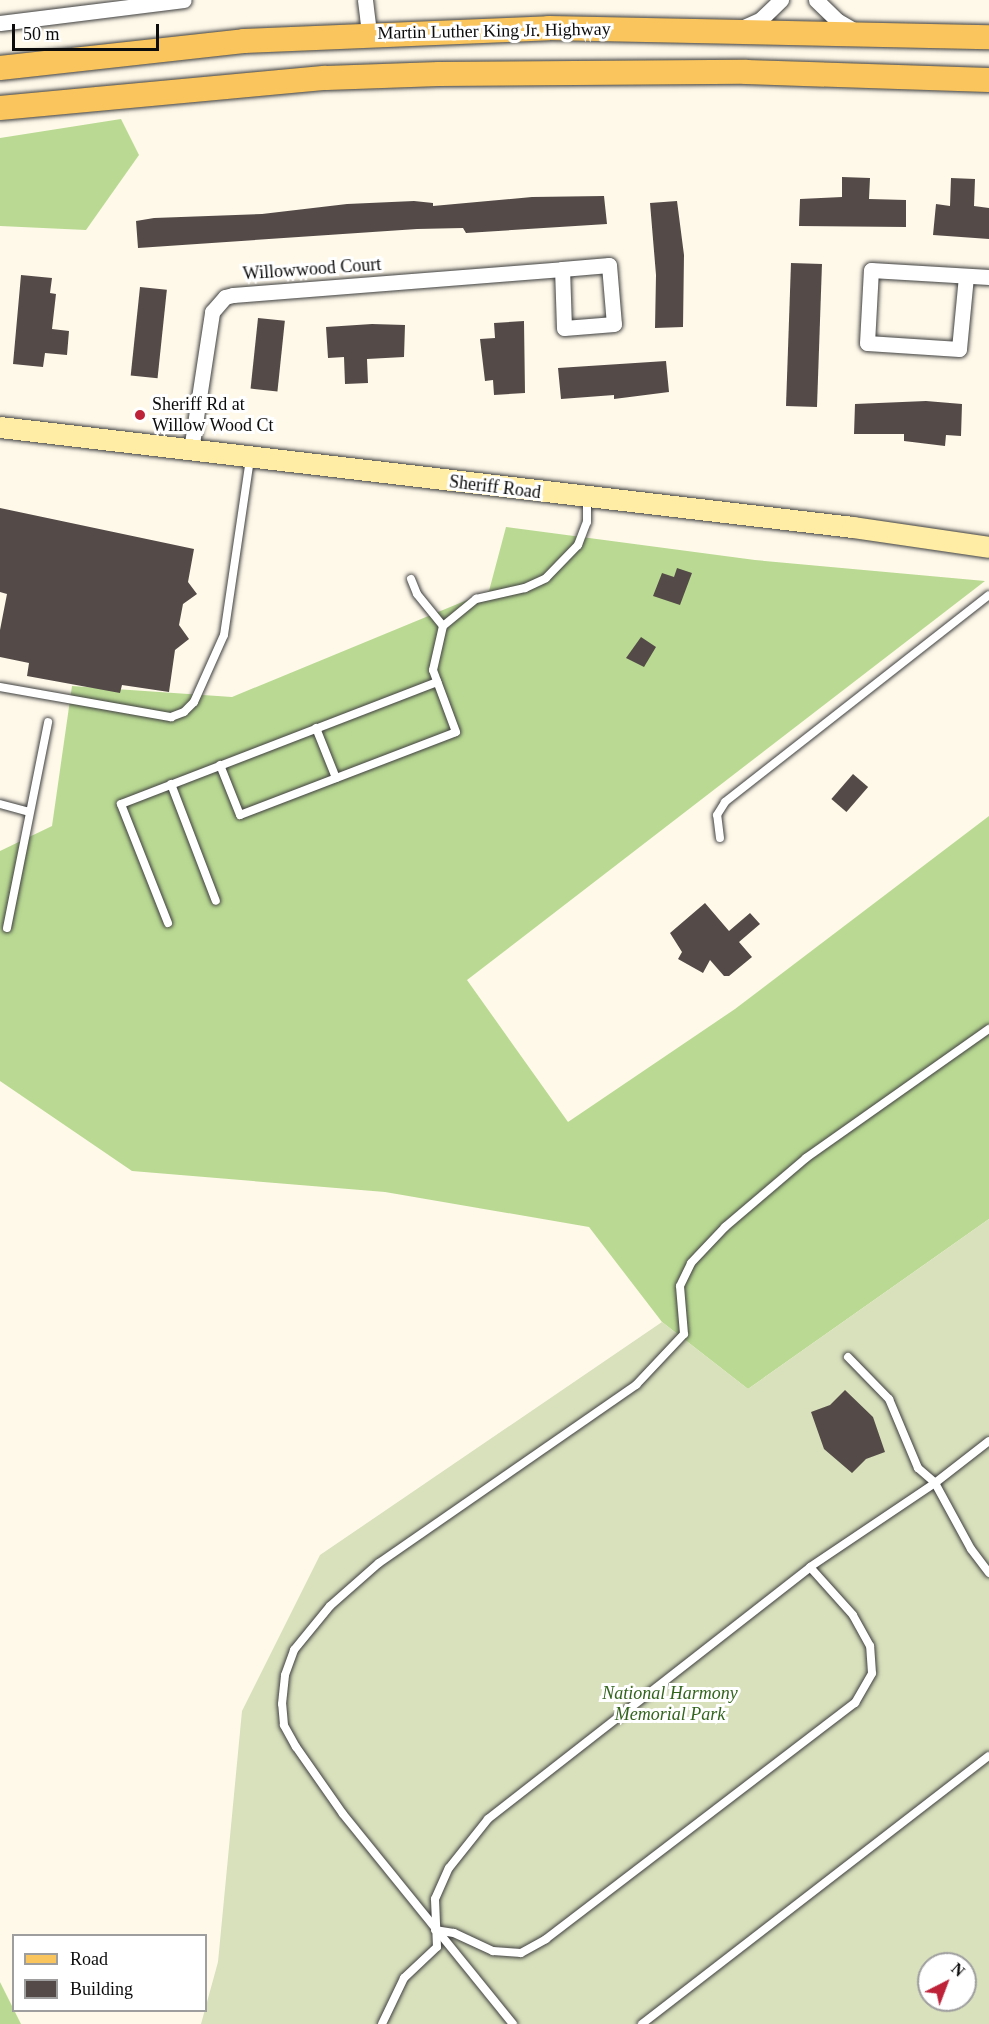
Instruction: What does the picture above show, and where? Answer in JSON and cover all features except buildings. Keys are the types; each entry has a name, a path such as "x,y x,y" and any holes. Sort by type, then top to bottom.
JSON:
{"main road":[{"name":"Martin Luther King Jr. Highway","path":"0,68 244,41 549,28 738,30 989,37"},
{"path":"0,108 232,85 428,74 746,72 989,80"},
{"name":"Sheriff Road","path":"0,427 587,499 852,527 989,547"}],"street":[{"path":"0,23 184,0"},
{"path":"365,0 369,34"},
{"path":"738,30 761,19 781,0"},
{"path":"816,0 837,21 860,33"},
{"name":"Willowwood Court","path":"191,450 212,312 225,297 609,265 614,324 564,328 562,269"},
{"path":"966,276 959,349 867,343 871,270 989,277"}],"lane":[{"path":"0,687 171,717 184,712 194,702 224,635 250,458"},
{"path":"220,765 240,815 456,732 434,670 443,626 476,599 525,588 546,578 578,545 587,522 587,499"},
{"path":"411,579 423,602 443,626"},
{"path":"720,838 717,815 725,802 989,595"},
{"path":"168,923 121,804 437,682"},
{"path":"7,928 48,722"},
{"path":"316,728 336,778"},
{"path":"171,784 216,901"},
{"path":"0,804 29,812"},
{"path":"513,2024 343,1815 284,1725 285,1675 294,1650 330,1606 379,1563 636,1385 684,1334 681,1286 691,1263 725,1227 806,1158 989,1029"},
{"path":"848,1357 889,1399 918,1468 935,1483 971,1549 989,1573"},
{"path":"382,2024 404,1978 437,1947 435,1899 449,1868 488,1819 810,1567 935,1483 989,1441"},
{"path":"435,1930 454,1933 493,1951 521,1953 855,1703 872,1673 870,1646 853,1616 810,1567"},
{"path":"642,2024 989,1756"}],"green space":[{"path":"121,119 139,155 86,230 0,226 0,138"},
{"path":"506,527 755,560 985,581 467,980 568,1122 735,1009 989,816 989,1219 748,1389 662,1322 589,1227 385,1192 132,1171 0,1081 0,851 52,826 72,686 232,697 489,591"},
{"name":"National Harmony Memorial Park","path":"989,1219 989,2024 201,2024 204,2012 207,2012 207,2002 218,1962 242,1711 320,1555 662,1322 748,1389"},
{"path":"0,1982 12,2006 12,2012 15,2012 21,2024 0,2024"}],"place":[{"name":"Sheriff Rd at Willow Wood Ct","path":"140,415"}]}
